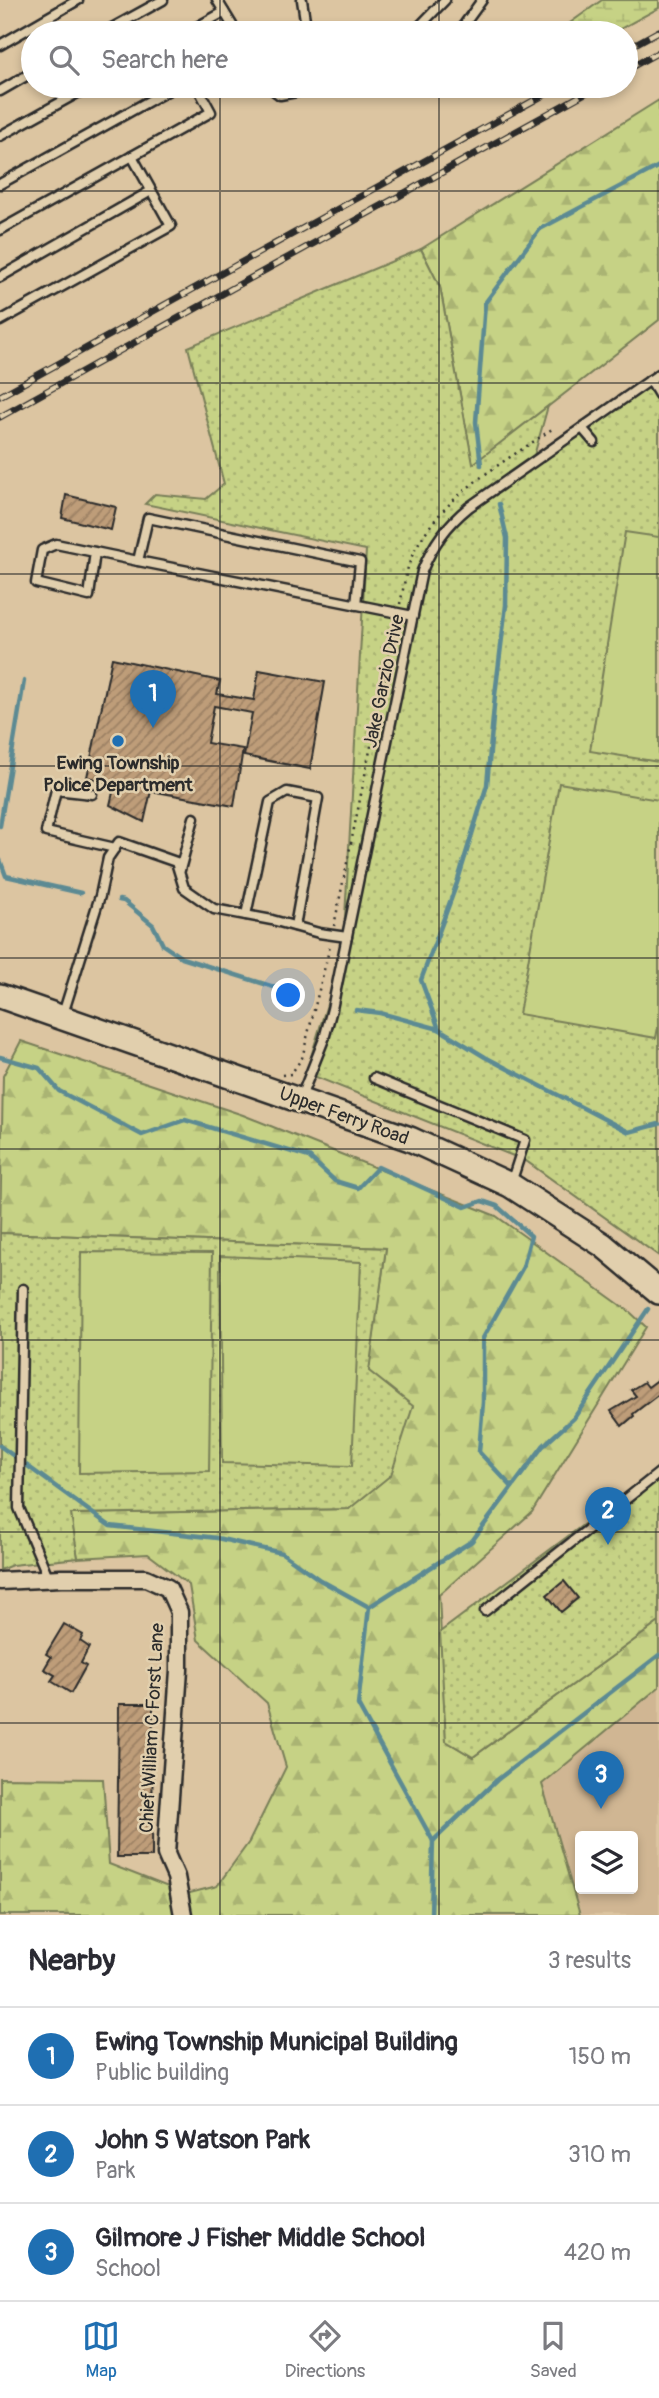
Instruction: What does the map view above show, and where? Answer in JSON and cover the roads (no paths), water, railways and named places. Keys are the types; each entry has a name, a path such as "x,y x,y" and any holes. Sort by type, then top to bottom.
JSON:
{"main road":[{"name":"Upper Ferry Road","path":"0,996 410,1139 510,1185 603,1245 659,1292"}],"street":[{"name":"Chief William C Forst Lane","path":"9,1584 49,1579 146,1578 169,1588 179,1612 177,1713 166,1854 176,1877 183,1915"}],"lane":[{"path":"42,21 78,0"},
{"path":"125,21 163,0"},
{"path":"217,0 230,21"},
{"path":"302,0 305,21"},
{"path":"425,21 445,0"},
{"path":"467,21 482,0"},
{"path":"208,21 224,12"},
{"path":"0,45 21,33"},
{"path":"0,91 21,79"},
{"path":"0,136 68,98"},
{"path":"0,184 154,98"},
{"path":"0,230 211,112 203,98"},
{"path":"0,321 171,226 132,156"},
{"path":"0,277 151,191"},
{"name":"Jake Garzio Drive","path":"300,1100 324,1039 332,1009 422,571 430,552 440,534 454,519 659,374"},
{"path":"650,380 659,395"},
{"path":"582,428 594,442"},
{"path":"138,561 148,518 360,562 356,606"},
{"path":"94,552 89,596 36,583 42,550 56,544 413,616"},
{"path":"93,794 56,790 46,832 115,848"},
{"path":"246,915 270,802 287,792 318,798 295,926"},
{"path":"179,873 194,818"},
{"path":"61,1017 96,909 108,858 119,842 176,862 184,888 214,909 347,937"},
{"path":"374,1078 524,1140 510,1185"},
{"path":"23,1289 19,1508 49,1579"},
{"path":"485,1611 659,1473"}],"waterway":[{"path":"481,465 476,422 485,303 540,229 659,166"},
{"path":"499,504 507,538 506,605 487,785 457,883 421,980 439,1029 485,1057 629,1132 659,1124"},
{"path":"0,826 24,681"},
{"path":"0,860 6,876 81,893"},
{"path":"119,900 124,901 153,925 163,945 182,958 296,994"},
{"path":"356,1010 380,1013 439,1029"},
{"path":"0,1057 39,1068 59,1091 142,1135 185,1120 309,1157 335,1181 358,1188 378,1167 465,1207 482,1201 497,1206 531,1236 523,1267 483,1338 483,1402 479,1452 512,1487"},
{"path":"431,1915 433,1841 358,1705 369,1607 472,1541 543,1446 574,1418 648,1309"},
{"path":"0,1446 110,1526 217,1538 282,1553 320,1580 369,1607"},
{"path":"433,1841 497,1780 659,1655"}],"railway":[{"path":"638,42 659,31"},
{"path":"638,63 659,52"},
{"path":"0,396 538,98"},
{"path":"0,417 576,98"}],"place":[{"name":"Ewing Township Municipal Building","path":"153,728"},
{"name":"Ewing Township Police Department","path":"118,741"},
{"name":"John S Watson Park","path":"608,1545"},
{"name":"Gilmore J Fisher Middle School","path":"601,1809"}]}
